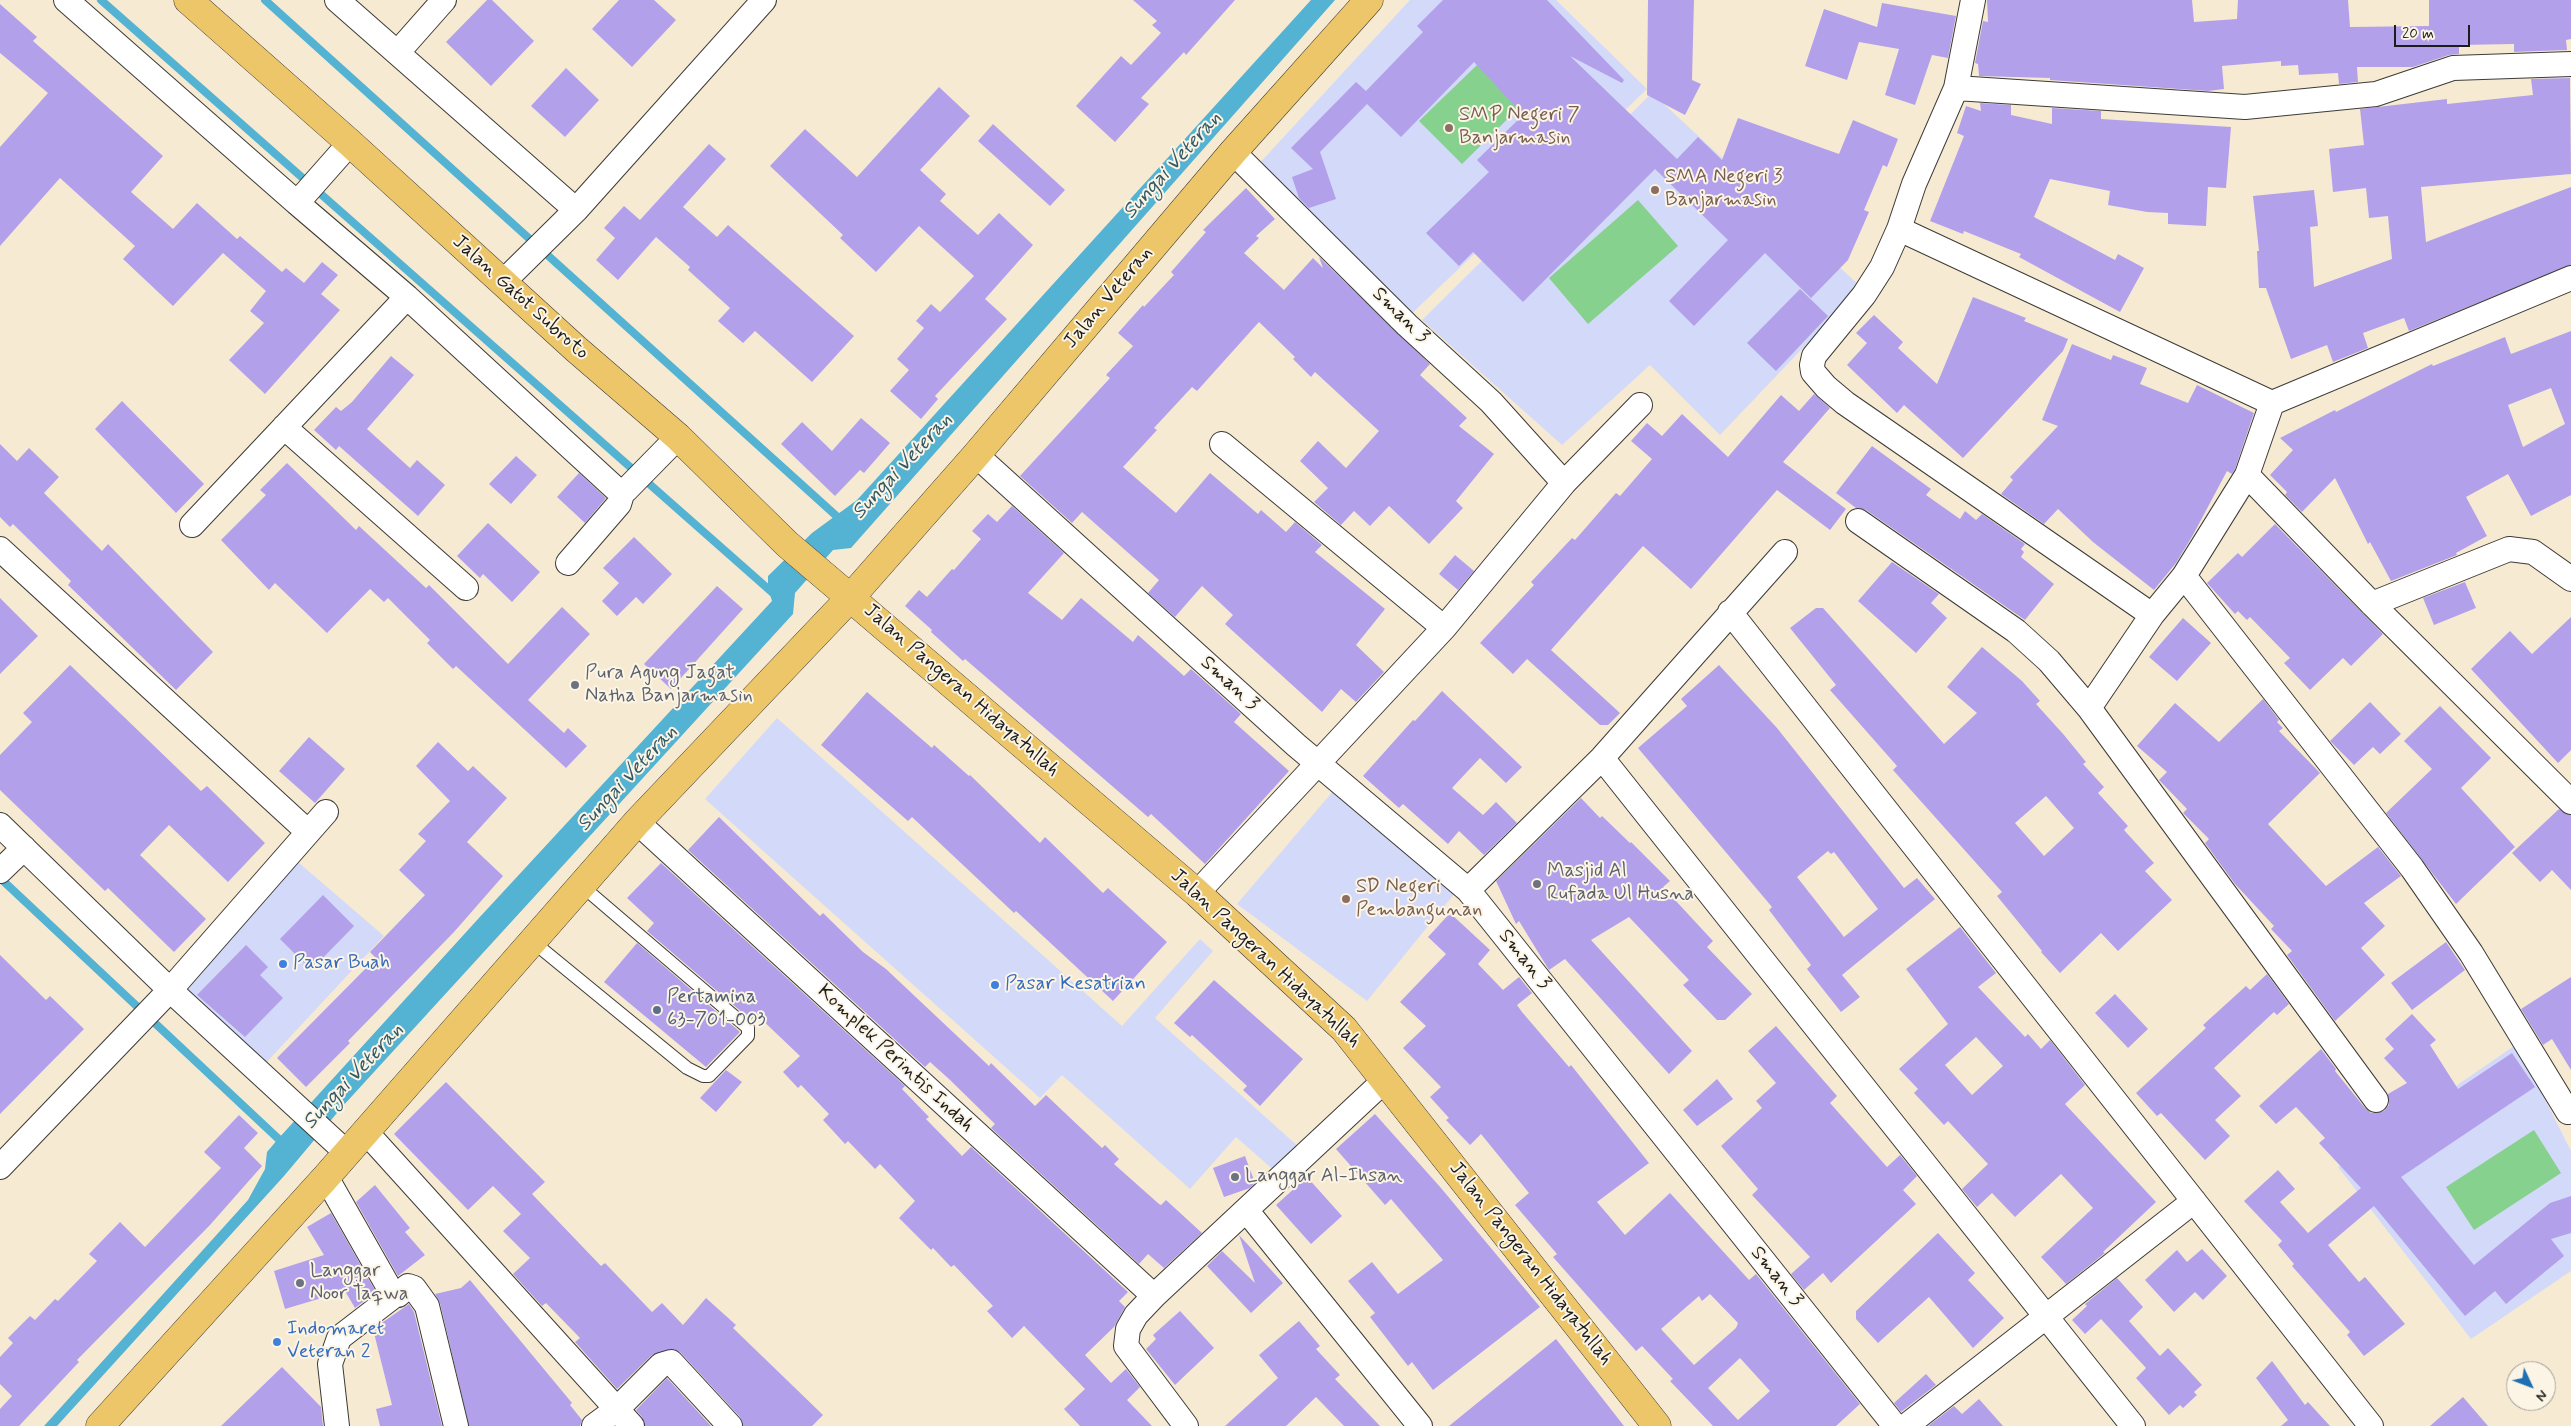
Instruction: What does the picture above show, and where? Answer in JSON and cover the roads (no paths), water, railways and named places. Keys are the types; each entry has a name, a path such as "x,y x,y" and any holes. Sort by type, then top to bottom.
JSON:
{"main road":[{"name":"Jalan Gatot Subroto","path":"188,0 350,143 511,274 787,544 851,596"},
{"name":"Jalan Veteran","path":"100,1426 326,1177 337,1143 365,1131 637,822 851,596 976,455 1233,152 1370,0"},
{"name":"Jalan Pangeran Hidayatullah","path":"851,596 1198,893 1344,1029 1657,1426"}],"street":[{"path":"66,0 301,199 616,489 628,487"},
{"path":"337,0 576,210"},
{"path":"398,52 444,0"},
{"path":"511,274 576,210 764,0"},
{"path":"1973,0 1956,88 1914,184 1899,229 1882,267 1864,295 1814,356 1813,372 1826,387 1845,403 2152,615"},
{"path":"1956,88 2245,107 2376,94 2453,68 2571,64"},
{"path":"301,199 350,143"},
{"name":"Sman 3","path":"1233,152 1407,325 1491,402 1564,483"},
{"path":"1899,229 2272,403 2571,278"},
{"path":"192,525 407,297"},
{"path":"2089,708 2152,615 2184,576 2247,475 2272,403"},
{"path":"1198,893 1319,765 1444,628 1564,483 1640,405"},
{"path":"284,427 466,588"},
{"path":"568,563 619,504 628,487 678,437"},
{"path":"1222,444 1444,628"},
{"name":"Sman 3","path":"976,455 1319,765 1468,890 1895,1426"},
{"path":"2247,475 2372,604 2571,802"},
{"path":"1858,522 2016,631 2049,661 2089,708 2376,1100"},
{"path":"0,548 308,831"},
{"path":"2372,604 2510,549 2533,552 2571,579"},
{"path":"1468,890 1602,758 1785,552"},
{"path":"2184,576 2412,868 2472,953 2568,1112"},
{"path":"1730,612 2371,1426"},
{"path":"1602,758 2133,1426"},
{"path":"0,1167 162,998 326,812"},
{"name":"Komplek Perintis Indah","path":"637,822 1154,1296"},
{"path":"0,825 24,848 162,998 295,1104 337,1143"},
{"path":"3,868 24,848"},
{"path":"1186,1426 1126,1346 1128,1329 1136,1315 1154,1296 1386,1080"},
{"path":"365,1131 624,1417"},
{"path":"326,1177 395,1296"},
{"path":"1906,1426 2194,1201"},
{"path":"1246,1210 1420,1426"},
{"path":"337,1426 330,1364 339,1338 408,1286 414,1288 427,1306 456,1426"},
{"path":"594,1426 624,1417 661,1365 671,1362 730,1426"}],"lane":[{"path":"532,941 687,1068 703,1076 709,1076 748,1036 748,1028 582,886"}],"water":[{"name":"Sungai Veteran","path":"1311,0 1335,0 851,548 833,550 795,593 793,614 342,1107 284,1176 57,1426 44,1426 248,1200 265,1169 267,1152 278,1139 772,601 768,588 768,576 812,533 857,500"}],"waterway":[{"path":"101,0 774,594"},
{"path":"265,0 842,521"},
{"path":"0,878 285,1145"}],"place":[{"name":"SMP Negeri 7 Banjarmasin","path":"1449,128"},
{"name":"SMA Negeri 3 Banjarmasin","path":"1655,190"},
{"name":"Pura Agung Jagat Natha Banjarmasin","path":"575,685"},
{"name":"Masjid Al Rufada Ul Husna","path":"1537,884"},
{"name":"SD Negeri Pembangunan","path":"1346,899"},
{"name":"Pasar Buah","path":"283,964"},
{"name":"Pasar Kesatrian","path":"995,985"},
{"name":"Pertamina 63-701-003","path":"657,1010"},
{"name":"Langgar Al-Ihsan","path":"1235,1177"},
{"name":"Langgar Noor Taqwa","path":"300,1283"},
{"name":"Indomaret Veteran 2","path":"277,1342"}]}
